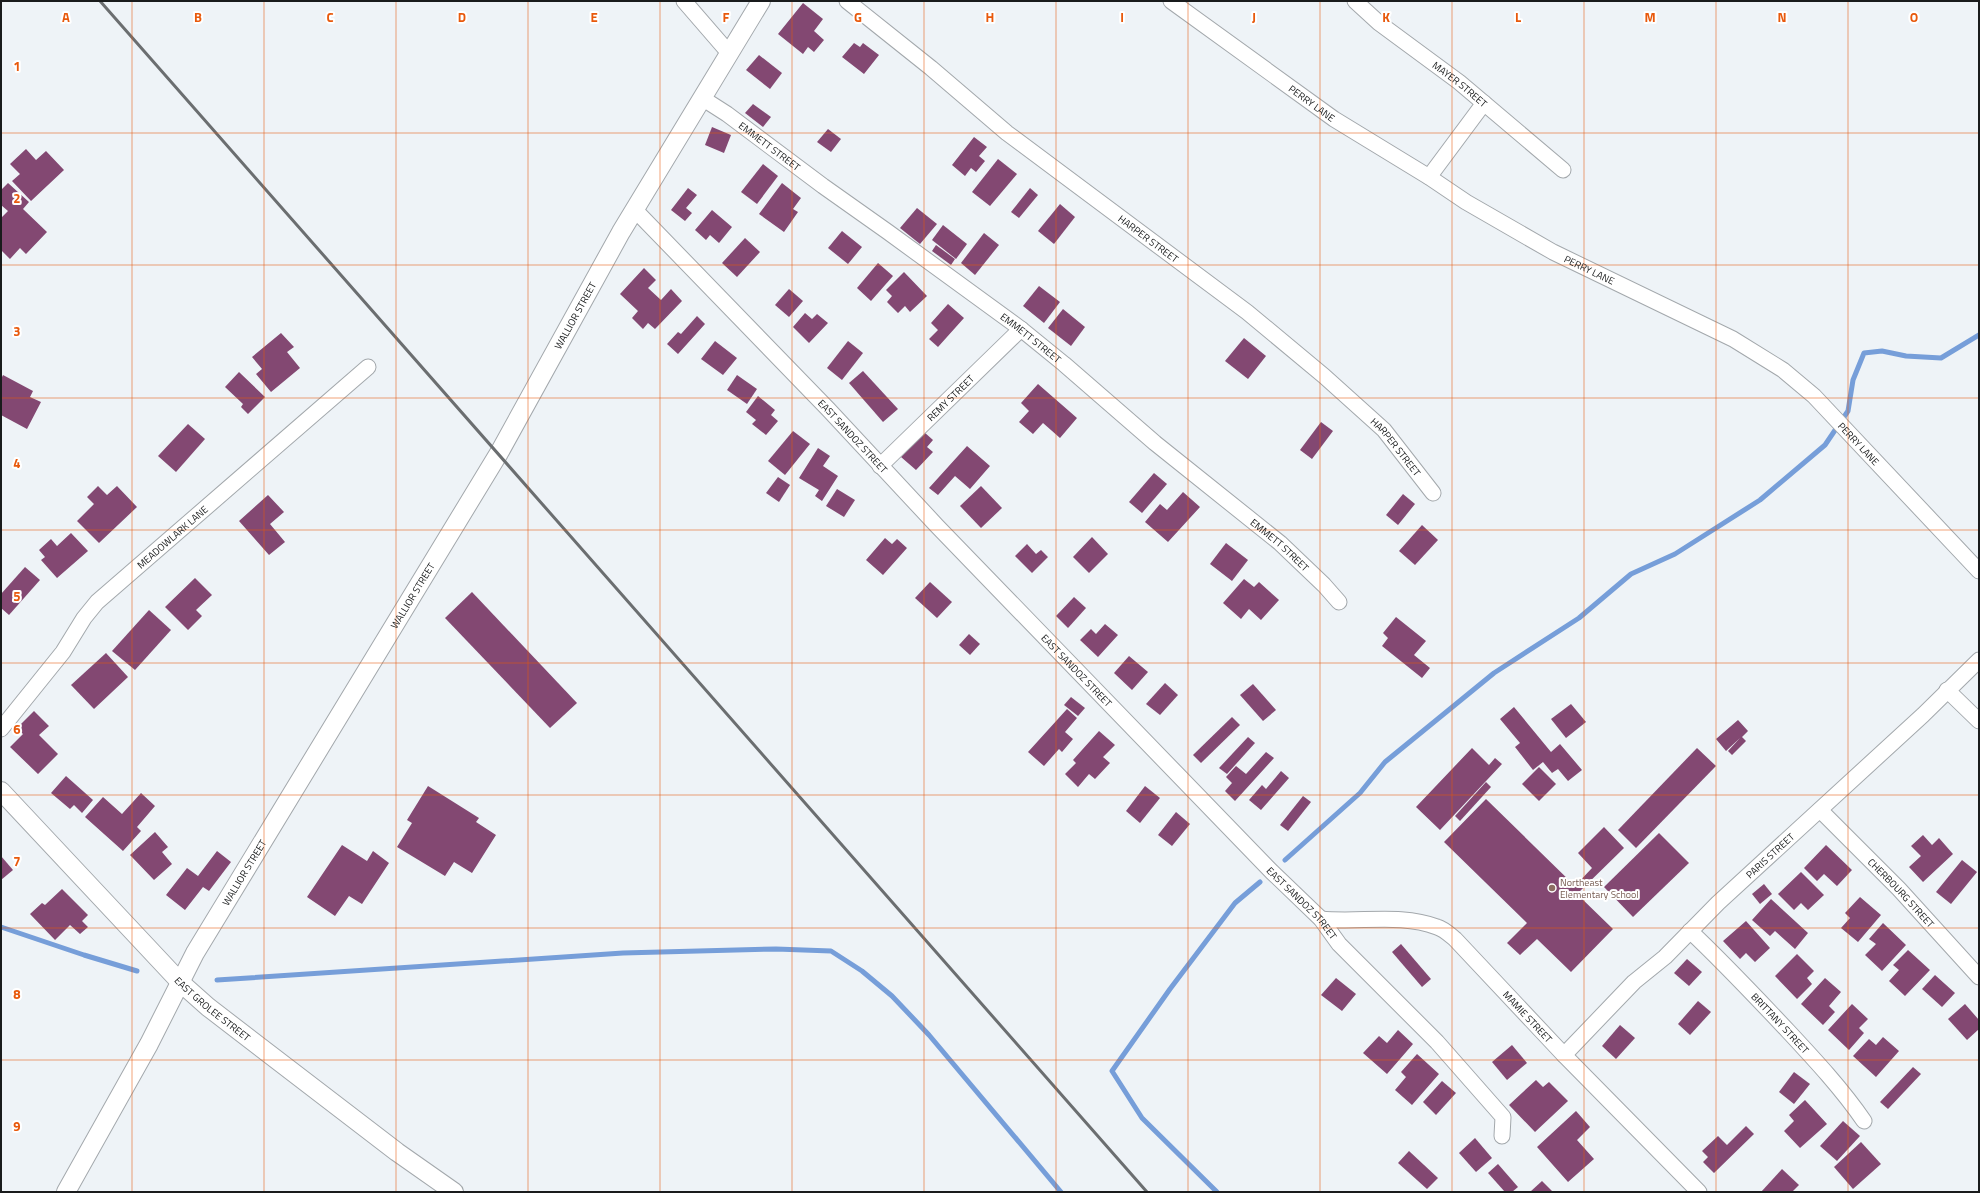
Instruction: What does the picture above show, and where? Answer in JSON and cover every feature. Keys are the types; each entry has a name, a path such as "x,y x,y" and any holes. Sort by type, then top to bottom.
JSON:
{"street":[{"path":"684,1 729,53"},
{"name":"WALLIOR STREET","path":"66,1192 149,1044 195,953 498,453 573,317 635,210 761,1"},
{"name":"HARPER STREET","path":"847,1 931,68 1007,133 1247,312 1318,371 1384,430 1433,493"},
{"name":"PERRY LANE","path":"1171,1 1334,119 1429,177 1466,202 1553,252 1733,339 1783,370 1814,396 1979,571"},
{"name":"MAYER STREET","path":"1355,1 1379,22 1459,82 1563,170"},
{"name":"EMMETT STREET","path":"702,98 727,114 823,186 888,232 1064,364 1155,443 1280,544 1324,585 1339,602"},
{"path":"1429,177 1484,103"},
{"name":"EAST SANDOZ STREET","path":"635,210 1272,872 1321,919 1339,944 1437,1042 1491,1101 1503,1117 1502,1136"},
{"name":"REMY STREET","path":"880,466 1020,330"},
{"name":"MEADOWLARK LANE","path":"1,729 63,652 84,618 96,602 368,367"},
{"name":"PARIS STREET","path":"1564,1055 1634,982 1665,957 1718,903 1923,715 1979,660"},
{"path":"1947,690 1979,721"},
{"name":"EAST GROLEE STREET","path":"1,791 180,983 208,1007 384,1142 454,1192"},
{"name":"CHERBOURG STREET","path":"1820,810 1899,889 1979,977"},
{"name":"MAMIE STREET","path":"1321,919 1342,921 1399,919 1439,927 1455,939 1483,967 1564,1055 1699,1192"},
{"name":"BRITTANY STREET","path":"1690,931 1744,984 1825,1071 1851,1102 1864,1121"}],"building":[{"path":"803,3 823,19 814,31 824,40 814,52 808,47 803,54 778,34"},
{"path":"854,43 860,47 863,43 879,55 864,74 842,57"},
{"path":"759,55 782,73 770,89 746,70"},
{"path":"753,104 771,117 763,127 745,113"},
{"path":"712,127 731,135 724,153 705,145"},
{"path":"828,129 841,139 831,152 817,142"},
{"path":"974,137 987,147 979,156 985,161 976,172 971,168 965,176 952,165"},
{"path":"26,149 36,160 46,151 64,170 31,201 12,181 20,174 10,164"},
{"path":"998,159 1017,174 990,206 972,192"},
{"path":"763,164 778,176 757,204 741,192"},
{"path":"8,183 29,202 23,209 47,232 26,254 20,248 10,259 1,250 1,218 8,211 1,205 1,190"},
{"path":"782,183 801,198 793,209 798,212 784,232 759,214"},
{"path":"688,188 697,195 686,208 692,213 685,221 671,210"},
{"path":"1030,188 1038,195 1019,218 1011,212"},
{"path":"1060,204 1075,217 1054,244 1038,231"},
{"path":"917,208 937,224 920,244 900,228"},
{"path":"712,210 732,227 719,243 710,235 706,240 695,230"},
{"path":"943,225 967,244 956,259 932,240"},
{"path":"842,231 862,247 848,264 828,248"},
{"path":"984,233 999,245 975,275 961,263"},
{"path":"745,238 760,252 737,277 722,263"},
{"path":"936,245 955,259 951,265 932,251"},
{"path":"878,263 893,276 871,301 857,288"},
{"path":"644,268 656,280 648,288 661,300 671,289 682,301 655,329 648,323 643,329 632,318 638,311 620,294"},
{"path":"904,272 927,296 910,312 905,306 898,313 887,302 892,296 886,290"},
{"path":"1039,286 1060,302 1044,323 1023,306"},
{"path":"789,289 803,301 789,317 775,305"},
{"path":"948,304 964,318 938,347 929,339 938,330 931,323"},
{"path":"1063,309 1085,327 1071,346 1048,328"},
{"path":"805,313 812,319 817,314 828,323 809,343 793,327"},
{"path":"697,316 705,324 678,354 667,344 678,332 681,334"},
{"path":"281,333 294,347 287,352 300,368 271,392 256,374 262,369 252,357"},
{"path":"1244,338 1266,356 1248,379 1225,361"},
{"path":"715,341 737,358 723,375 701,359"},
{"path":"848,341 863,353 842,380 827,368"},
{"path":"863,371 898,409 883,422 849,383"},
{"path":"239,372 265,397 248,414 241,407 243,404 225,387"},
{"path":"3,375 33,391 30,397 41,402 27,429 1,415 1,379"},
{"path":"737,375 757,389 747,404 727,390"},
{"path":"1038,384 1077,418 1060,438 1043,423 1033,434 1019,422 1029,411 1021,403"},
{"path":"758,396 775,410 771,415 778,421 766,435 752,424 756,420 746,412"},
{"path":"1321,422 1333,431 1312,459 1300,450"},
{"path":"188,424 205,439 176,472 158,456"},
{"path":"793,431 810,444 785,475 768,461"},
{"path":"924,432 933,440 927,447 933,452 916,470 901,457"},
{"path":"967,446 990,466 970,489 955,476 938,495 929,488"},
{"path":"818,448 830,456 823,466 838,476 822,501 815,496 819,490 799,478"},
{"path":"1154,473 1167,484 1142,513 1129,502"},
{"path":"778,477 790,485 779,502 766,493"},
{"path":"98,486 107,495 117,486 137,507 99,543 77,521 94,504 87,497"},
{"path":"981,486 1002,508 981,528 960,506"},
{"path":"837,489 855,500 844,517 826,506"},
{"path":"1183,492 1200,507 1168,542 1145,522 1160,504 1167,510"},
{"path":"1403,494 1415,504 1398,525 1386,515"},
{"path":"268,495 284,512 270,524 285,542 269,555 239,521"},
{"path":"1422,525 1438,540 1415,565 1399,551"},
{"path":"71,533 88,551 57,578 41,560 45,557 39,550 51,539 57,546"},
{"path":"1092,537 1108,554 1089,573 1073,557"},
{"path":"885,538 892,544 897,539 907,548 883,575 866,560"},
{"path":"1226,543 1248,560 1232,581 1210,564"},
{"path":"1027,544 1036,554 1041,550 1048,557 1032,573 1015,556"},
{"path":"25,567 40,580 9,615 1,608 1,594"},
{"path":"195,578 212,595 196,610 202,616 188,630 165,607"},
{"path":"1244,579 1254,587 1259,582 1279,600 1261,620 1249,609 1241,619 1223,603"},
{"path":"930,582 952,602 937,618 915,598"},
{"path":"472,592 577,703 550,728 445,618"},
{"path":"1074,597 1086,608 1068,628 1056,616"},
{"path":"149,610 171,630 135,670 112,651"},
{"path":"1396,617 1426,641 1414,655 1430,668 1422,678 1382,646 1388,638 1383,633"},
{"path":"1105,624 1118,635 1098,657 1080,640 1091,629 1096,634"},
{"path":"969,634 980,644 970,655 959,645"},
{"path":"106,653 128,677 94,709 71,685"},
{"path":"1129,656 1148,672 1132,690 1114,673"},
{"path":"1165,683 1178,695 1160,715 1146,704"},
{"path":"1253,684 1276,710 1263,721 1240,695"},
{"path":"1071,697 1085,708 1078,716 1064,705"},
{"path":"1571,704 1586,722 1566,738 1551,719"},
{"path":"1514,707 1551,752 1560,744 1582,770 1568,781 1558,769 1552,773 1543,762 1533,770 1515,747 1520,743 1500,719"},
{"path":"1067,709 1077,718 1065,732 1073,739 1062,752 1059,749 1044,766 1028,752"},
{"path":"34,711 49,726 39,735 58,754 38,774 10,747 23,734 17,728"},
{"path":"1232,717 1240,725 1201,763 1193,755"},
{"path":"1738,720 1748,731 1742,737 1746,741 1732,755 1728,751 1740,738 1726,751 1716,739"},
{"path":"1099,731 1115,745 1103,757 1110,763 1095,779 1089,774 1078,787 1065,774 1076,763 1073,760"},
{"path":"1248,737 1255,743 1227,774 1219,768"},
{"path":"1472,748 1489,765 1495,758 1502,764 1440,830 1416,807"},
{"path":"1697,748 1716,766 1636,848 1618,830"},
{"path":"1266,752 1274,758 1235,801 1225,791 1232,783 1226,777 1236,766 1246,774"},
{"path":"1539,767 1556,784 1539,801 1522,784"},
{"path":"1281,771 1289,778 1261,810 1249,800 1262,785 1266,789"},
{"path":"66,776 93,800 82,813 74,805 70,809 51,793"},
{"path":"1486,782 1491,787 1460,821 1455,816"},
{"path":"428,786 479,818 476,822 496,835 472,873 454,862 445,876 397,847 412,823 407,820"},
{"path":"1145,786 1160,798 1140,823 1126,811"},
{"path":"141,793 155,806 137,827 141,831 123,851 85,817 103,797 122,814"},
{"path":"1303,796 1311,802 1288,831 1280,825"},
{"path":"1486,799 1575,886 1592,868 1578,853 1604,827 1624,848 1577,894 1613,929 1571,972 1537,939 1520,955 1507,943 1527,923 1444,842"},
{"path":"1176,812 1190,824 1172,846 1158,835"},
{"path":"155,832 168,847 162,852 172,864 154,880 130,855"},
{"path":"1659,833 1689,863 1633,917 1604,887"},
{"path":"1923,835 1932,845 1939,838 1953,854 1923,882 1909,867 1921,856 1911,846"},
{"path":"342,845 367,861 373,851 389,863 362,904 349,896 335,916 307,897"},
{"path":"1826,845 1852,870 1837,886 1824,874 1817,881 1804,868"},
{"path":"217,851 231,862 209,891 203,887 185,910 166,895 187,868 198,876"},
{"path":"1,856 13,870 1,880"},
{"path":"1962,860 1977,872 1951,904 1936,892"},
{"path":"1801,872 1824,895 1808,910 1801,903 1794,910 1778,894"},
{"path":"1764,884 1772,894 1760,904 1752,894"},
{"path":"62,889 88,915 82,921 88,927 80,934 70,925 55,940 30,914 42,903 45,905"},
{"path":"1860,897 1881,915 1858,942 1841,928 1850,918 1845,913"},
{"path":"1771,899 1808,933 1795,949 1775,931 1770,936 1752,920"},
{"path":"1746,921 1770,948 1755,962 1746,953 1740,959 1723,941"},
{"path":"1883,923 1906,945 1882,971 1865,955 1876,944 1869,939"},
{"path":"1401,944 1431,979 1422,987 1392,952"},
{"path":"1908,950 1930,970 1905,996 1889,981 1899,970 1893,965"},
{"path":"1797,954 1814,971 1807,978 1812,984 1797,999 1775,976"},
{"path":"1687,959 1702,972 1689,986 1674,973"},
{"path":"1935,975 1955,993 1942,1007 1922,989"},
{"path":"1336,978 1356,994 1342,1011 1321,995"},
{"path":"1825,978 1841,992 1829,1006 1835,1012 1823,1025 1801,1004"},
{"path":"1698,1001 1711,1012 1690,1035 1678,1024"},
{"path":"1852,1004 1868,1019 1859,1028 1864,1033 1849,1050 1828,1030"},
{"path":"1965,1004 1979,1020 1979,1029 1967,1040 1948,1019"},
{"path":"1620,1025 1635,1038 1616,1059 1602,1046"},
{"path":"1398,1030 1413,1044 1387,1074 1363,1053 1379,1036 1387,1043"},
{"path":"1883,1037 1899,1051 1876,1077 1853,1056 1869,1039 1876,1045"},
{"path":"1512,1045 1527,1063 1507,1080 1492,1062"},
{"path":"1417,1054 1439,1074 1412,1105 1395,1090 1406,1077 1401,1072"},
{"path":"1913,1067 1921,1074 1888,1109 1880,1102"},
{"path":"1794,1072 1810,1084 1794,1104 1779,1092"},
{"path":"1536,1080 1543,1087 1549,1082 1568,1101 1535,1132 1509,1105"},
{"path":"1442,1081 1456,1093 1436,1115 1423,1102"},
{"path":"1805,1100 1827,1124 1800,1148 1784,1131 1794,1121 1789,1115"},
{"path":"1576,1111 1590,1127 1577,1140 1594,1159 1568,1182 1537,1147"},
{"path":"1843,1121 1860,1136 1837,1161 1820,1146"},
{"path":"1746,1126 1754,1134 1714,1173 1703,1162 1708,1157 1702,1151 1718,1136 1727,1145"},
{"path":"1475,1138 1492,1158 1476,1172 1459,1153"},
{"path":"1861,1142 1881,1164 1853,1189 1834,1167"},
{"path":"1409,1151 1438,1178 1427,1189 1398,1163"},
{"path":"1498,1164 1518,1187 1512,1192 1505,1192 1488,1173"},
{"path":"1782,1169 1799,1185 1792,1192 1761,1192"},
{"path":"1542,1181 1553,1192 1530,1192"}],"waterway":[{"path":"1285,860 1360,793 1385,762 1494,673 1579,618 1631,574 1675,554 1760,500 1825,445 1848,411 1853,380 1864,353 1882,351 1906,356 1941,358 1979,335"},
{"path":"1217,1192 1142,1118 1112,1071 1170,989 1235,903 1260,882"},
{"path":"1,927 137,971"},
{"path":"217,980 623,953 776,949 831,951 862,971 892,996 929,1035 1061,1192"}],"railway":[{"path":"100,1 1147,1192"}],"place":[{"name":"Northeast Elementary School","path":"1552,888"}]}
